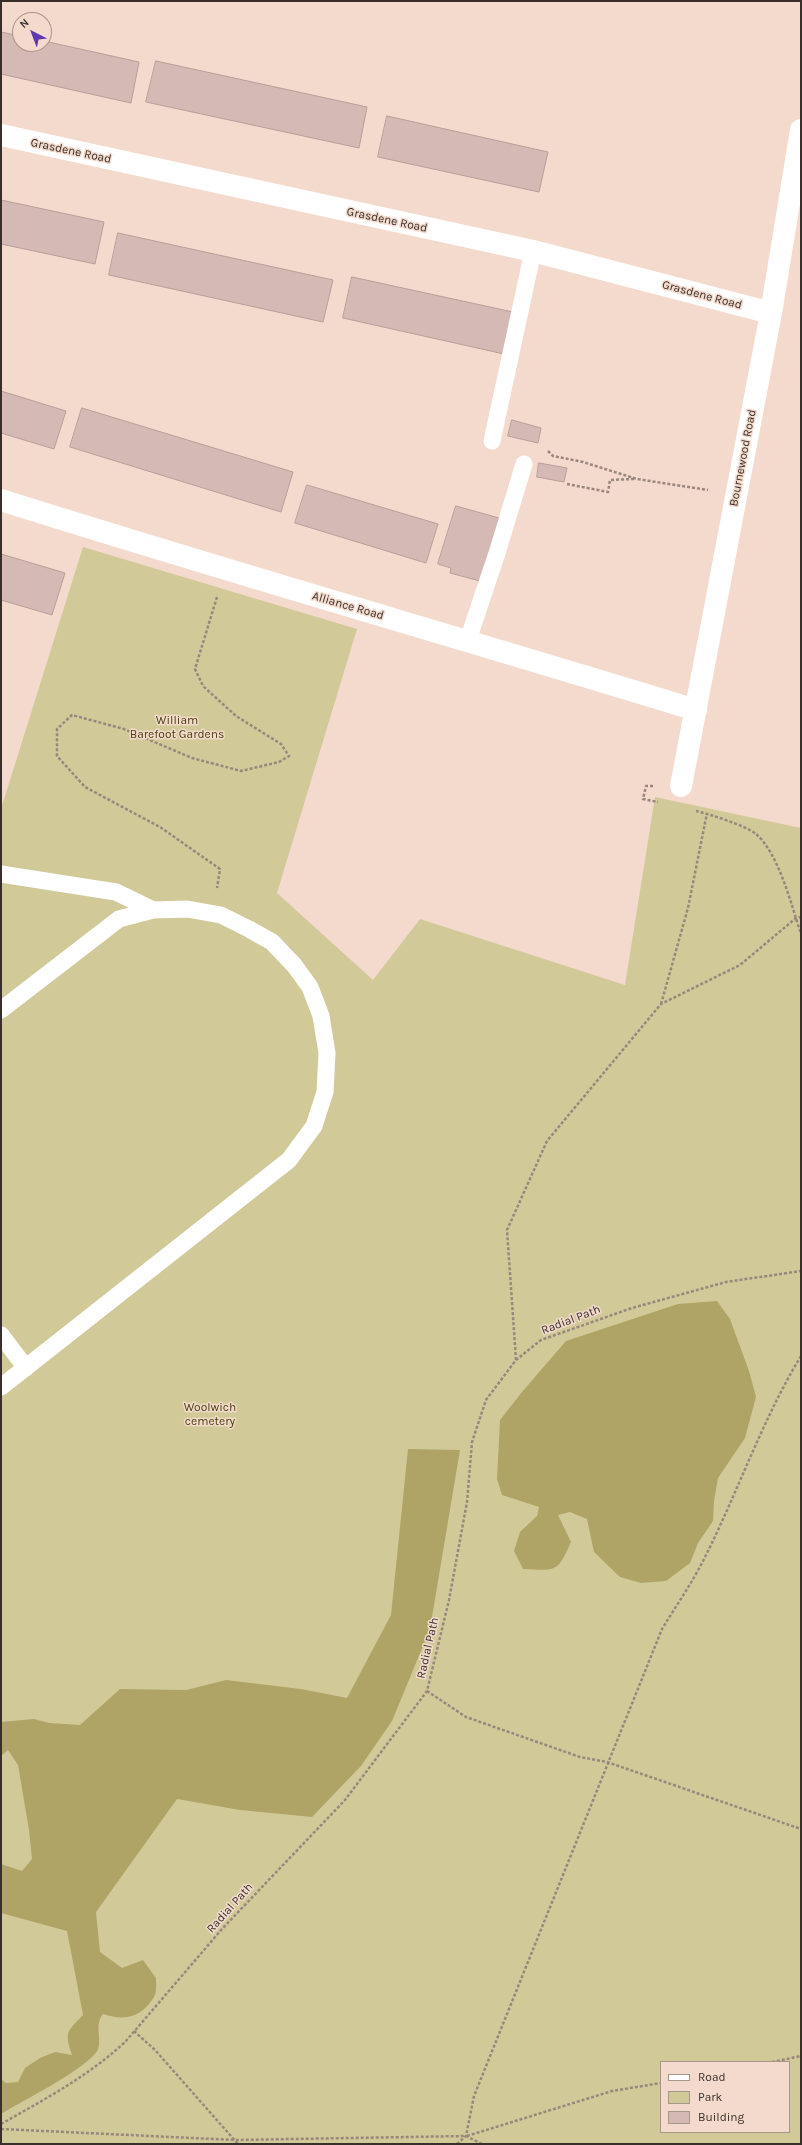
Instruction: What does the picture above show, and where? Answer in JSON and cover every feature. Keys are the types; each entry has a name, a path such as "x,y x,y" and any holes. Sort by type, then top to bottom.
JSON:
{"street":[{"name":"Bournewood Road","path":"681,786 771,313 801,130"},
{"name":"Grasdene Road","path":"1,135 533,251 771,313"},
{"name":"Alliance Road","path":"1,500 226,571 468,640 696,710"}],"lane":[{"path":"492,441 533,251"},
{"path":"468,640 497,553 524,464"},
{"path":"1,874 116,892 153,910"},
{"path":"1,1010 119,919 153,910 187,909 222,915 272,942 294,965 310,987 321,1016 327,1053 325,1092 314,1126 289,1160 1,1388"},
{"path":"1,1335 26,1368"}],"path":[{"path":"545,448 553,456 583,462 637,479 737,494"},
{"path":"567,484 608,492 610,480 637,479"},
{"path":"215,893 219,883 220,869 160,827 85,787 57,756 57,729 72,715 124,729 192,758 241,771 280,762 289,756 281,744 236,716 203,686 195,669 226,571"},
{"path":"664,804 643,799 646,786 681,786"},
{"path":"693,810 754,832 762,840 781,874 801,934"},
{"path":"661,1004 688,908 707,814"},
{"path":"516,1360 507,1230 547,1141 661,1004 740,965 796,918 801,917"},
{"name":"Radial Path","path":"1,2124 68,2086 111,2056 222,1929 345,1800 427,1691 449,1600 467,1502 472,1442 486,1400 516,1360 541,1340 632,1308 726,1282 801,1271"},
{"path":"457,2144 466,2136 474,2096 662,1629 704,1560 758,1440 789,1375 801,1356"},
{"path":"427,1691 466,1716 580,1757 608,1762 801,1829"},
{"path":"134,2031 155,2050 238,2144"},
{"path":"777,2061 801,2056"},
{"path":"1,2129 235,2140 466,2136 612,2091 660,2082"},
{"path":"466,2136 482,2144"}],"green space":[{"path":"83,547 357,629 277,893 373,980 420,919 625,985 655,797 801,828 801,2144 1,2144 1,809"}],"shaded area":[{"path":"717,1301 730,1319 749,1371 756,1397 745,1438 718,1478 714,1501 713,1521 698,1543 690,1563 666,1581 641,1583 620,1577 594,1552 587,1519 570,1512 558,1515 571,1542 558,1565 554,1568 542,1570 523,1569 514,1551 520,1532 537,1516 539,1507 502,1495 497,1479 500,1420 566,1341 678,1304"},
{"path":"408,1449 460,1450 430,1629 392,1721 361,1766 312,1817 240,1810 177,1799 96,1912 100,1952 122,1968 143,1960 156,1978 156,1990 154,1997 144,2010 132,2016 118,2017 103,2014 99,2022 99,2045 93,2056 69,2074 1,2114 1,2079 6,2083 18,2082 25,2068 40,2058 55,2052 72,2055 68,2041 68,2032 83,2015 67,1931 1,1913 1,1864 22,1871 32,1859 29,1830 18,1765 8,1750 1,1756 1,1722 34,1719 49,1723 80,1725 120,1689 186,1690 226,1680 301,1689 347,1698 391,1615"}],"building":[{"path":"1,32 12,34 12,52 52,52 52,43 139,62 131,103 1,74"},
{"path":"156,61 367,107 359,148 146,102"},
{"path":"387,116 548,152 539,192 378,157"},
{"path":"1,200 104,222 95,264 1,244"},
{"path":"118,233 333,280 323,322 109,275"},
{"path":"352,277 513,312 504,354 343,318"},
{"path":"1,391 66,411 54,449 1,433"},
{"path":"82,408 293,472 281,512 70,447"},
{"path":"512,420 541,428 538,443 508,436"},
{"path":"539,463 567,468 564,482 537,477"},
{"path":"307,485 438,524 426,563 295,523"},
{"path":"456,506 499,518 480,581 450,573 451,568 438,564"},
{"path":"1,554 65,573 52,615 1,600"}],"park label":[{"name":"William Barefoot Gardens","path":"177,728"},
{"name":"Woolwich cemetery","path":"210,1415"}]}
